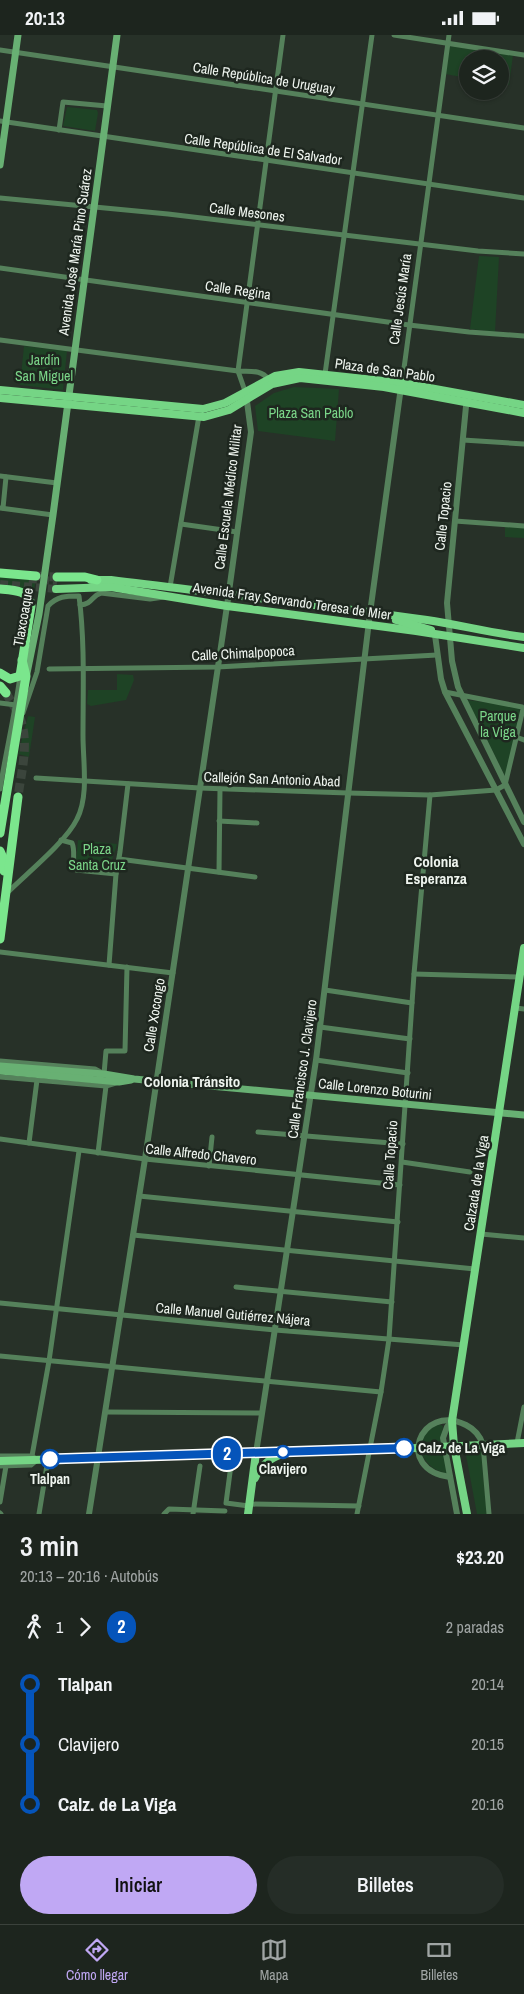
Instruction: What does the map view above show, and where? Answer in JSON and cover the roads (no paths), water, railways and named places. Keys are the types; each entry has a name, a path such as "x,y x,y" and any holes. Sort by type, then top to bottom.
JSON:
{"highway":[{"path":"0,573 36,576"},
{"path":"57,582 85,577 97,580"},
{"path":"0,589 23,592 31,602 22,660 23,676 18,727 0,833"},
{"path":"0,673 10,679 23,676"},
{"path":"0,939 18,797"},
{"path":"0,851 4,860 1,889 6,898"}],"main road":[{"path":"0,165 3,121 18,35"},
{"name":"Avenida José María Pino Suárez","path":"46,563 117,35"},
{"name":"Plaza de San Pablo","path":"246,395 268,379 283,374 299,372 369,379 467,400 524,405"},
{"name":"Plaza de San Pablo","path":"246,395 272,384 293,378 401,387"},
{"path":"369,379 384,387"},
{"path":"0,390 68,401 199,416 210,416 223,412 246,395"},
{"path":"0,398 203,409 246,395"},
{"path":"467,400 524,413"},
{"name":"Tlaxcoaque","path":"23,676 39,614 46,563"},
{"name":"Avenida Fray Servando Teresa de Mier","path":"97,580 229,594 448,624 524,637"},
{"name":"Avenida Fray Servando Teresa de Mier","path":"57,582 111,587 227,606 524,648"},
{"path":"370,613 428,629 435,635"},
{"name":"Calzada de la Viga","path":"467,1514 454,1446 452,1421 498,1113 520,1009 520,977 524,949"},
{"name":"Calle Lorenzo Boturini","path":"0,1065 524,1115"},
{"name":"Calle Lorenzo Boturini","path":"0,1071 119,1082 134,1079"},
{"path":"2,1464 34,1458 98,1458 371,1450 520,1443"},
{"path":"252,1485 258,1471 266,1463 289,1452"},
{"name":"Calle Francisco J. Clavijero","path":"249,1508 256,1453"}],"street":[{"path":"246,395 238,371 283,35"},
{"path":"325,374 372,35"},
{"path":"394,35 524,55"},
{"name":"Calle Jesús María","path":"369,625 449,35"},
{"name":"Calle República de Uruguay","path":"0,50 524,128"},
{"path":"59,130 63,102 107,106"},
{"name":"Calle República de El Salvador","path":"3,121 524,198"},
{"name":"Calle Mesones","path":"0,198 257,224 490,253 524,253"},
{"name":"Calle Regina","path":"0,268 409,325 524,336"},
{"path":"0,340 262,373 268,379"},
{"name":"Calle Escuela Médico Militar","path":"227,606 250,432 246,395"},
{"name":"Calle Topacio","path":"449,638 447,603 467,400"},
{"path":"170,587 199,416"},
{"path":"463,439 524,443"},
{"path":"53,515 2,508 3,477 57,483"},
{"path":"455,521 524,526"},
{"path":"181,524 237,532"},
{"path":"80,605 86,605 95,596 102,593 150,599 169,596"},
{"path":"6,898 74,826 80,814 84,781 83,669 79,596 62,596 48,606 37,672 18,727"},
{"name":"Calle Xocongo","path":"89,1514 145,1159 227,606"},
{"name":"Calle Francisco J. Clavijero","path":"256,1453 306,1136 369,625"},
{"path":"435,635 445,693 524,844"},
{"path":"449,638 455,678 462,696 524,822"},
{"name":"Calle Chimalpopoca","path":"50,669 217,667 437,655"},
{"path":"0,789 23,676"},
{"path":"445,693 521,706 523,709 505,785"},
{"path":"0,703 16,705"},
{"path":"516,737 524,739"},
{"name":"Callejón San Antonio Abad","path":"36,778 220,789 430,795 496,790 505,785"},
{"path":"109,965 116,874 128,784"},
{"path":"219,872 220,789"},
{"name":"Calle Topacio","path":"357,1514 382,1392 389,1339 414,973 430,795"},
{"path":"219,821 257,823"},
{"path":"61,840 72,843 76,870 116,874"},
{"path":"119,859 255,877"},
{"path":"0,952 173,973"},
{"path":"104,1074 106,1051 124,1051 127,967"},
{"path":"414,973 520,977"},
{"path":"325,990 412,1003"},
{"path":"320,1027 410,1039"},
{"path":"316,1060 408,1073"},
{"name":"Calle Lorenzo Boturini","path":"0,1061 94,1069 104,1074"},
{"name":"Calle Lorenzo Boturini","path":"0,1077 106,1086 119,1082"},
{"path":"29,1143 36,1080"},
{"path":"98,1153 106,1086"},
{"path":"258,1132 403,1144"},
{"path":"208,1166 212,1137"},
{"name":"Calle Alfredo Chavero","path":"0,1139 145,1159 400,1185"},
{"path":"0,1456 34,1458 79,1151"},
{"path":"402,1162 470,1173"},
{"path":"139,1196 398,1222"},
{"path":"481,1234 524,1238"},
{"path":"133,1235 395,1263 475,1269"},
{"path":"236,1287 392,1302"},
{"name":"Calle Manuel Gutiérrez Nájera","path":"0,1303 275,1330 464,1345"},
{"path":"0,1356 382,1392"},
{"path":"520,1443 524,1407"},
{"path":"106,1412 262,1413"},
{"path":"450,1477 436,1474 429,1470 422,1463 418,1455 417,1448 421,1434 425,1429 437,1422 452,1421 463,1424 472,1428 481,1439 489,1514"},
{"name":"Calzada de la Viga","path":"452,1421 444,1432 444,1447 457,1514"},
{"path":"39,1514 48,1459"},
{"path":"0,1502 2,1464"},
{"path":"164,1514 169,1509 225,1512 231,1465"},
{"path":"193,1511 200,1466"},
{"path":"226,1503 249,1508 359,1506"}],"tunnel":[{"path":"36,576 57,577"},
{"path":"29,579 57,581"},
{"path":"0,584 56,589"},
{"path":"6,693 18,714 23,730 24,759 18,797"}],"place":[{"name":"Calz. de La Viga","path":"404,1448"},
{"name":"Clavijero","path":"283,1452"},
{"name":"Tlalpan","path":"50,1459"}],"district":[{"name":"Colonia Esperanza","path":"436,870"},
{"name":"Colonia Tránsito","path":"192,1082"}],"park label":[{"name":"Jardín San Miguel","path":"44,368"},
{"name":"Plaza San Pablo","path":"311,413"},
{"name":"Parque la Viga","path":"498,724"},
{"name":"Plaza Santa Cruz","path":"97,858"}]}
